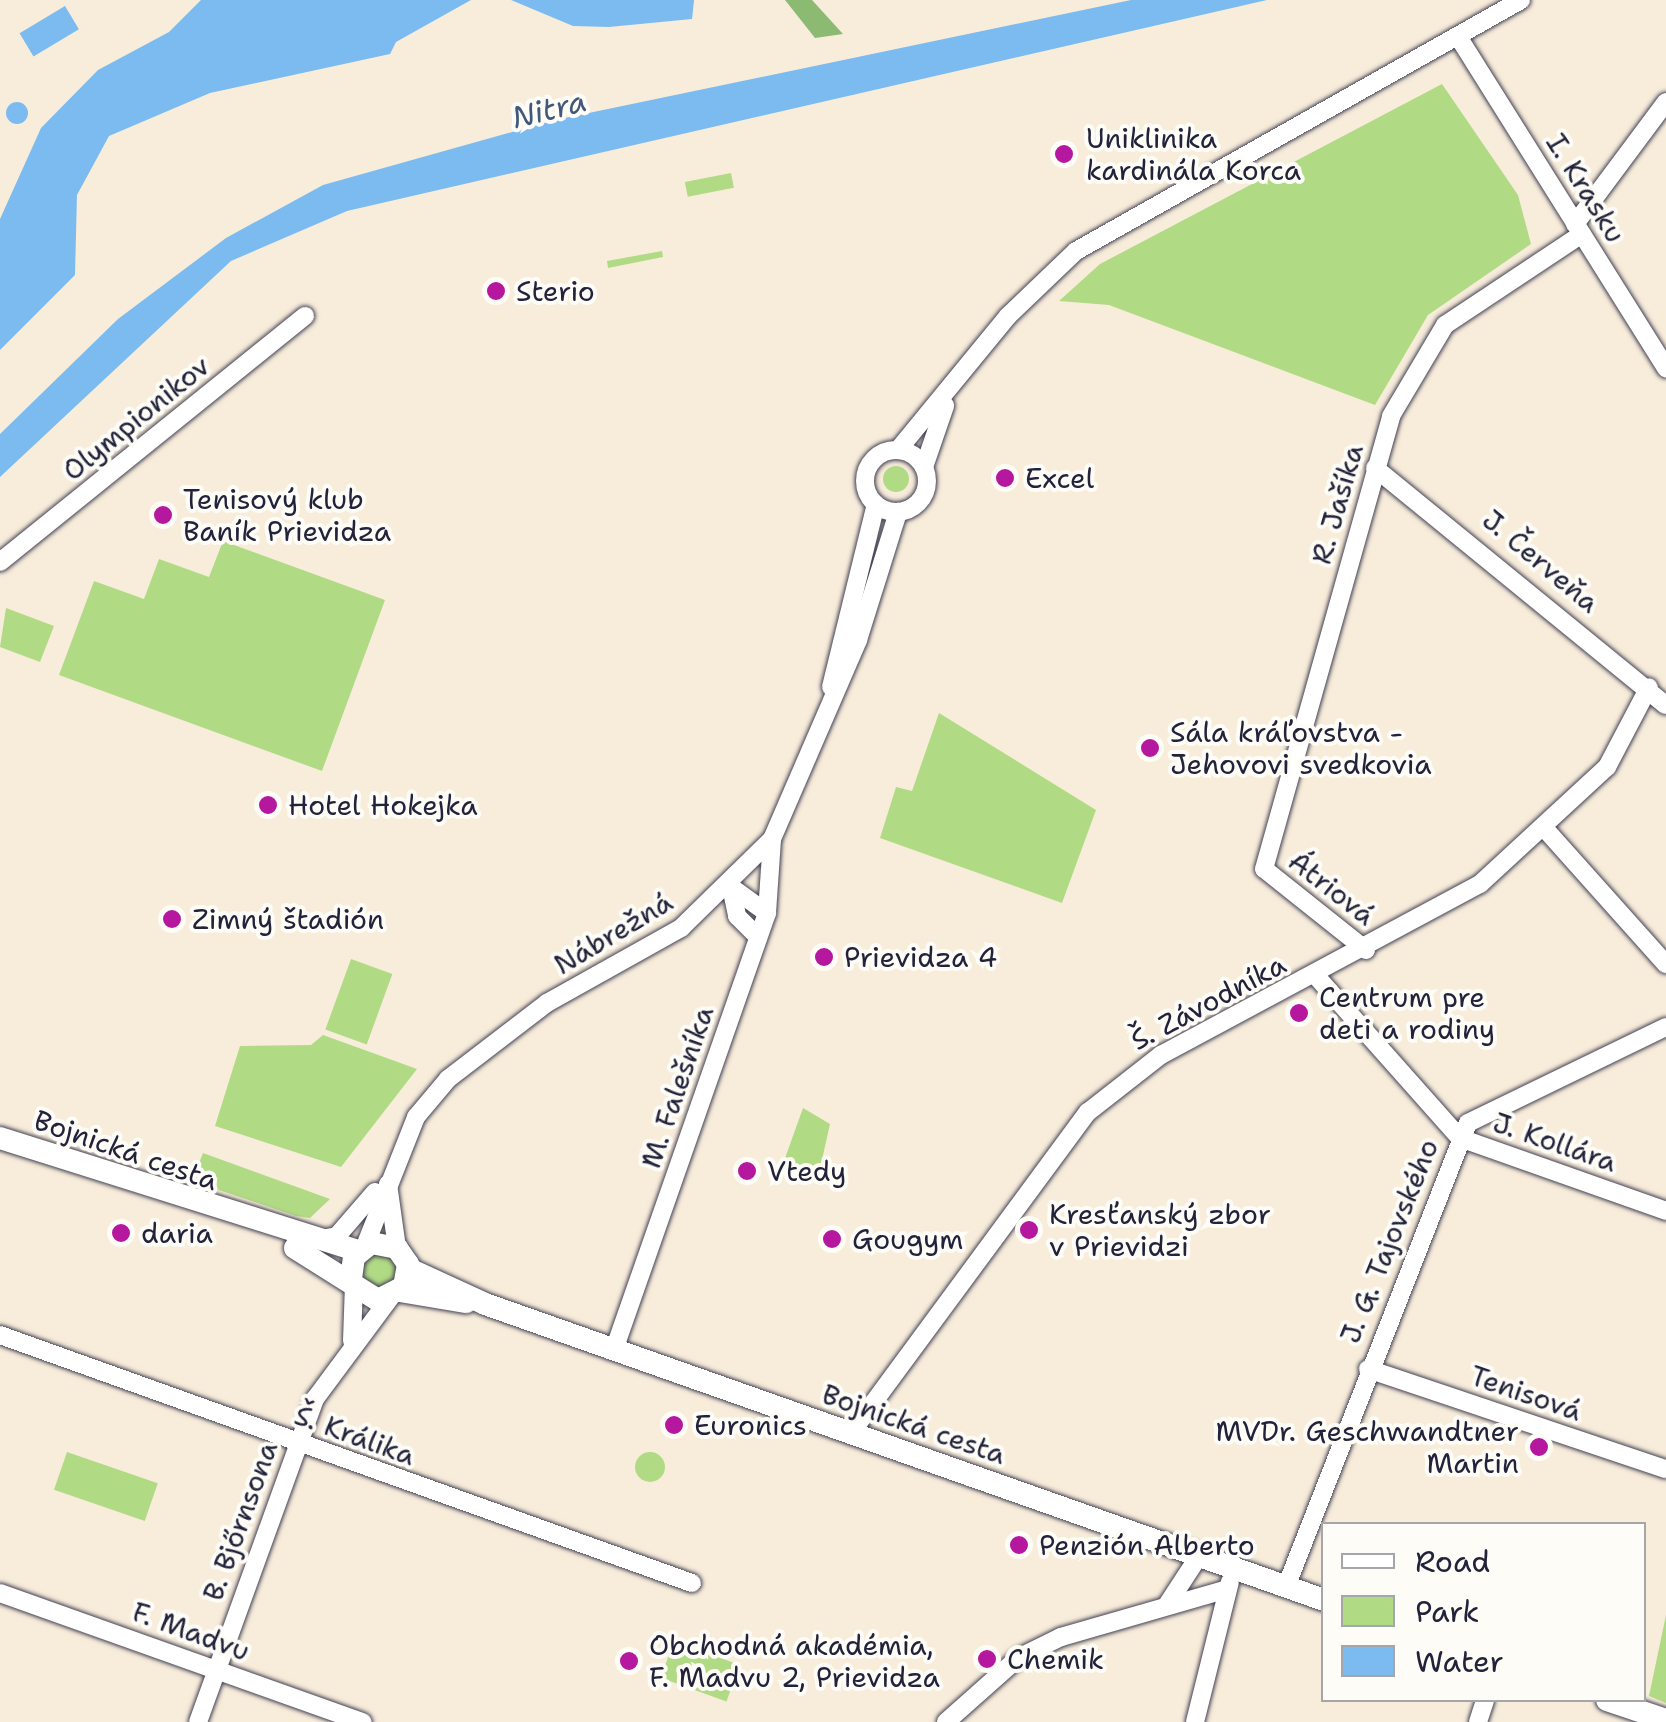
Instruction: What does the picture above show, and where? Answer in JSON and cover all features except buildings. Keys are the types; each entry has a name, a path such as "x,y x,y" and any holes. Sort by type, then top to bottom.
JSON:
{"street":[{"name":"Nábrežná","path":"828,706 876,504 867,469 898,450 1008,316 1076,251 1521,0"},
{"name":"I. Krasku","path":"1459,38 1666,368"},
{"name":"R. Jašíka","path":"1264,868 1391,416 1445,325 1579,229 1666,102"},
{"name":"Olympionikov","path":"0,562 305,316"},
{"name":"Nábrežná","path":"362,1248 388,1176 416,1118 448,1080 547,1003 682,928 731,887 772,839 828,706 898,512 922,497 924,467 953,386"},
{"path":"898,450 924,467"},
{"name":"J. Červeňa","path":"1376,468 1649,687 1666,705"},
{"path":"876,504 898,512"},
{"name":"Š. Závodníka","path":"851,1434 908,1347 1088,1112 1161,1055 1366,950 1480,884 1546,830 1607,767 1649,687"},
{"path":"1546,830 1666,964"},
{"name":"M. Falešníka","path":"614,1350 767,913 772,839"},
{"name":"Átriová","path":"1264,868 1366,950"},
{"path":"731,887 767,913"},
{"path":"731,887 737,916 758,937"},
{"name":"J. Kollára","path":"1316,976 1460,1138 1666,1210"},
{"name":"J. G. Tajovského","path":"1286,1587 1368,1369 1468,1123 1666,1026"},
{"name":"Bojnická cesta","path":"0,1138 233,1219 316,1240 362,1248 396,1248"},
{"name":"Nábrežná","path":"316,1240 337,1236 388,1176"},
{"path":"388,1176 396,1248 408,1269 395,1295"},
{"name":"Bojnická cesta","path":"233,1219 353,1282 368,1298 395,1295 485,1304"},
{"path":"353,1282 362,1248"},
{"name":"Bojnická cesta","path":"408,1269 485,1304 1199,1556 1231,1579 1286,1587 1321,1599"},
{"name":"B. Bjőrnsona","path":"351,1346 353,1282"},
{"name":"B. Bjőrnsona","path":"198,1722 296,1443 351,1346 395,1295"},
{"name":"Š. Králika","path":"0,1335 692,1584"},
{"name":"Tenisová","path":"1368,1369 1666,1469"},
{"path":"1165,1608 1199,1556"},
{"path":"946,1722 1018,1658 1165,1608 1231,1579"},
{"path":"1195,1722 1231,1579"},
{"name":"F. Madvu","path":"0,1593 363,1722"},
{"path":"1612,1702 1662,1720"}],"green space":[{"path":"785,0 812,0 843,34 815,38"},
{"path":"1442,84 1518,195 1531,244 1428,315 1375,405 1109,305 1059,301 1100,264"},
{"path":"731,173 734,188 688,197 685,182"},
{"path":"662,251 663,257 608,268 607,261"},
{"path":"896,466 905,470 909,479 905,488 896,492 887,488 883,479 887,470"},
{"path":"223,541 385,600 322,771 59,675 94,581 144,599 159,559 209,577"},
{"path":"6,608 54,626 40,662 0,647"},
{"path":"939,713 1096,810 1062,903 880,838 896,787 912,791"},
{"path":"351,959 392,974 367,1045 325,1029"},
{"path":"323,1035 417,1069 341,1167 215,1126 240,1046 311,1045"},
{"path":"803,1108 830,1124 819,1173 784,1161"},
{"path":"203,1153 330,1199 310,1218 192,1181"},
{"path":"380,1254 392,1259 397,1271 392,1283 380,1288 368,1283 363,1271 368,1259"},
{"path":"67,1452 158,1483 145,1521 54,1490"},
{"path":"650,1452 664,1461 665,1467 656,1481 650,1482 636,1473 635,1467 644,1453"},
{"path":"1666,1615 1666,1703 1649,1696"},
{"path":"674,1641 740,1665 726,1702 661,1678"}],"water":[{"path":"201,0 471,0 396,42 390,54 210,93 109,136 77,195 75,275 0,350 0,219 41,128 98,70 169,32"},
{"path":"511,0 694,1 692,19 609,27 573,26"},
{"path":"1131,0 1267,0 347,211 231,261 0,477 0,434 118,319 226,238 323,185 555,120"},
{"path":"65,6 79,29 33,56 20,33"},
{"path":"13,102 21,102 28,113 21,124 13,124 6,117 6,109"}],"place":[{"name":"Uniklinika kardinála Korca","path":"1064,154"},
{"name":"Sterio","path":"496,291"},
{"name":"Excel","path":"1005,478"},
{"name":"Tenisový klub Baník Prievidza","path":"163,515"},
{"name":"Sála kráľovstva - Jehovovi svedkovia","path":"1150,748"},
{"name":"Hotel Hokejka","path":"268,805"},
{"name":"Zimný štadión","path":"172,919"},
{"name":"Prievidza 4","path":"824,957"},
{"name":"Centrum pre deti a rodiny","path":"1299,1013"},
{"name":"Vtedy","path":"747,1171"},
{"name":"Kresťanský zbor v Prievidzi","path":"1029,1230"},
{"name":"daria","path":"121,1233"},
{"name":"Gougym","path":"832,1239"},
{"name":"Euronics","path":"674,1425"},
{"name":"MVDr. Geschwandtner Martin","path":"1539,1447"},
{"name":"Penzión Alberto","path":"1019,1545"},
{"name":"Chemik","path":"987,1659"},
{"name":"Obchodná akadémia, F. Madvu 2, Prievidza","path":"629,1661"}],"water label":[{"name":"Nitra","path":"549,110"}]}
